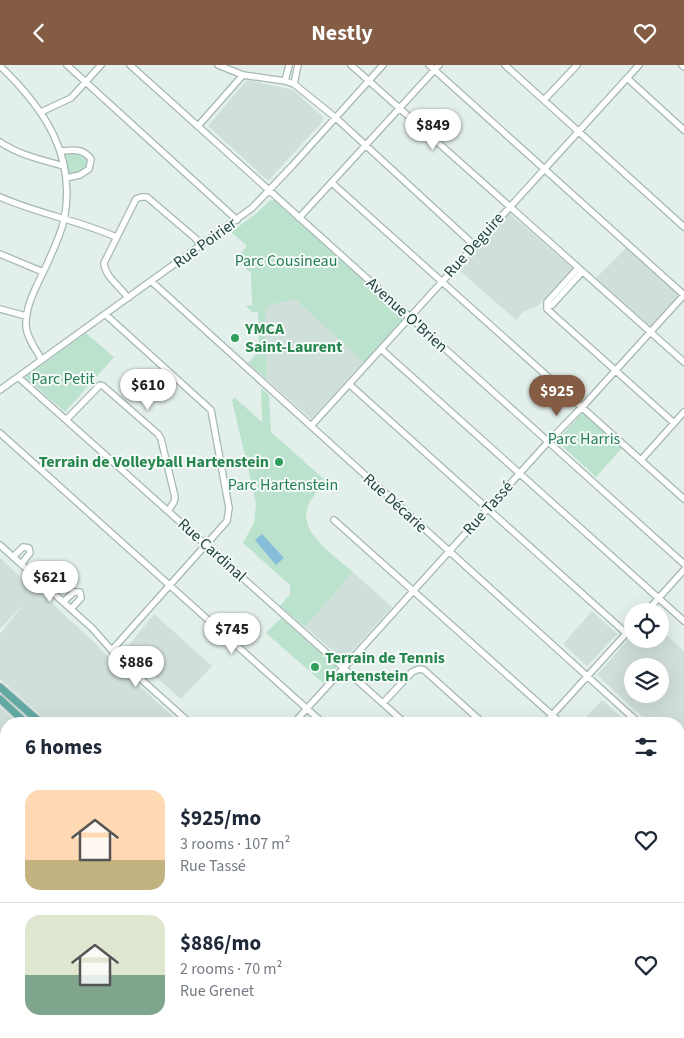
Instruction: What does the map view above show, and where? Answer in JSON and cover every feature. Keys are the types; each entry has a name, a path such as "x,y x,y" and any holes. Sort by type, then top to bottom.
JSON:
{"main road":[{"path":"0,687 34,717"},
{"path":"0,699 20,717"}],"street":[{"path":"67,65 237,220"},
{"path":"41,112 71,98 101,65"},
{"name":"Avenue O'Brien","path":"130,65 684,564"},
{"path":"218,65 243,75 286,81 294,84 336,119 474,245"},
{"path":"286,81 289,65"},
{"path":"294,84 298,65"},
{"path":"351,65 684,363"},
{"name":"Rue Poirier","path":"0,390 255,206 383,65"},
{"path":"429,65 437,67 544,168 684,295"},
{"path":"544,100 577,65"},
{"name":"Rue Deguire","path":"311,426 639,65"},
{"path":"0,66 31,97 41,112 61,151 66,178 64,220 26,316 28,335 42,360"},
{"path":"508,66 684,227"},
{"path":"300,218 437,67"},
{"path":"198,126 243,75"},
{"path":"627,78 684,129"},
{"path":"0,142 10,149 64,166"},
{"path":"61,151 81,150 88,153 91,159 89,169 80,175 66,178"},
{"path":"332,183 641,460 683,495"},
{"path":"0,197 64,220 89,225 116,237"},
{"path":"128,298 105,269 104,263 136,199 147,197 195,238 201,246"},
{"path":"0,254 43,272"},
{"path":"580,270 548,302 547,309 674,423"},
{"name":"Rue Décarie","path":"151,281 632,717"},
{"name":"Rue Tassé","path":"300,717 548,442 684,295"},
{"path":"0,309 26,316"},
{"path":"104,314 211,410 230,508 227,521 112,650"},
{"path":"381,349 684,621"},
{"name":"Rue Cardinal","path":"18,377 398,717"},
{"path":"349,384 624,632"},
{"path":"66,420 100,385 158,434 161,439 175,497 168,511"},
{"path":"641,460 684,413"},
{"path":"0,433 317,717"},
{"path":"334,520 552,715 624,636"},
{"path":"0,545 96,631 123,663 183,717"},
{"path":"13,557 23,547 29,548 30,553 21,564"},
{"path":"654,603 684,570"},
{"path":"64,602 74,592 80,592 81,598 71,609"},
{"path":"383,703 412,672 419,669 424,670 476,717"}],"shaded area":[{"path":"249,80 293,90 323,118 322,122 269,180 208,126 246,81"},
{"path":"509,213 572,268 538,306 523,312 516,320 459,270"},
{"path":"627,247 684,295 650,332 596,278"},
{"path":"295,299 364,361 311,419 267,380 265,311 270,305"},
{"path":"0,558 94,642 173,717 42,717 0,679 0,634 26,601 0,629"},
{"path":"353,572 392,607 344,660 305,627"},
{"path":"592,611 617,634 587,666 563,644"},
{"path":"154,614 212,666 181,699 125,650"},
{"path":"669,637 684,651 684,717 642,717 627,703 669,703 669,658 624,658 624,700 597,675 624,644 624,648 669,648"},
{"path":"602,700 621,717 588,717"},
{"path":"0,707 11,717 0,717"}],"green space":[{"path":"61,151 87,154 89,169 66,178"},
{"name":"Parc Cousineau","path":"274,200 403,316 402,320 364,362 295,299 270,305 265,311 267,380 248,363 259,351 258,312 252,312 246,306 252,305 251,273 236,260 247,246 231,232 257,213 269,201"},
{"name":"Parc Petit","path":"86,333 114,357 65,412 25,377"},
{"name":"Parc Hartenstein","path":"261,388 269,395 271,432 327,482 309,503 306,516 308,525 320,543 353,572 305,627 280,606 290,594 290,585 243,543 254,523 256,503 232,400 235,398 262,422"},
{"name":"Parc Harris","path":"581,414 585,414 622,448 596,477 557,441"},
{"path":"281,618 336,667 323,683 266,633"}],"water":[{"path":"262,534 284,558 276,565 255,540"}],"place":[{"name":"YMCA Saint-Laurent","path":"235,338"},
{"name":"Terrain de Volleyball Hartenstein","path":"279,462"},
{"name":"Terrain de Tennis Hartenstein","path":"315,667"}]}
